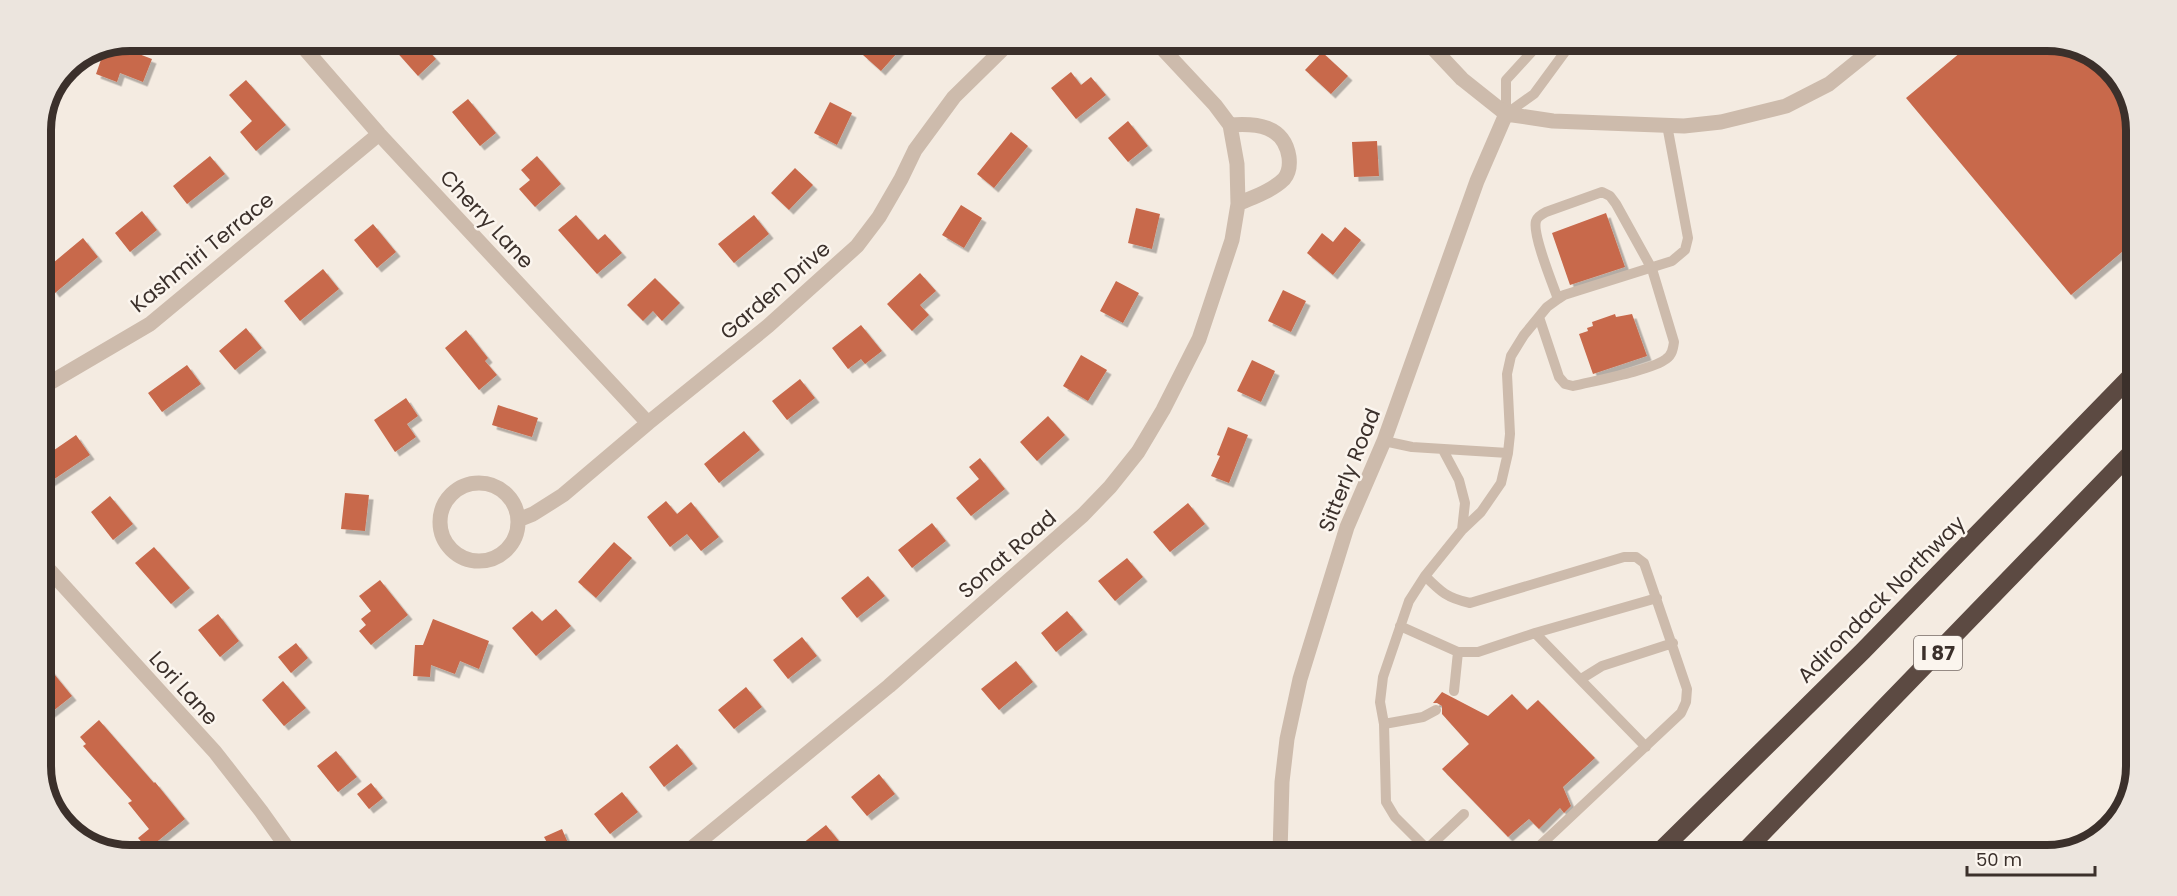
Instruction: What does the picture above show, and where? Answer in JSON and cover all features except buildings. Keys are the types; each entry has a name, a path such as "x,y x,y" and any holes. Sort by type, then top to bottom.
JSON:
{"highway":[{"name":"Adirondack Northway","path":"1666,845 1863,651 2126,381"},
{"name":"I 87","path":"1751,845 2126,458"}],"street":[{"name":"Cherry Lane","path":"307,51 379,134 648,423"},
{"name":"Garden Drive","path":"518,520 533,514 563,495 768,326 857,246 879,217 915,150 928,132 954,98 1001,51"},
{"name":"Sonat Road","path":"695,845 889,686 1083,515 1110,487 1138,452 1163,410 1199,339 1232,240 1238,204 1237,164 1230,125 1215,105 1165,51"},
{"path":"1436,51 1462,79 1506,114 1553,121 1684,126 1721,122 1786,106 1829,84 1869,51"},
{"name":"Sitterly Road","path":"1280,845 1282,782 1287,739 1300,678 1347,527 1384,441 1478,181 1506,114"},
{"path":"1230,125 1252,124 1270,129 1281,138 1287,148 1289,160 1289,171 1276,186 1238,204"},
{"name":"Kashmiri Terrace","path":"51,378 150,324 379,134"},
{"path":"473,484 484,484 494,487 511,500 518,520 514,539 502,554 493,559 474,561 456,554 449,547 443,539 440,519 447,500 454,492 473,484"},
{"name":"Lori Lane","path":"51,572 214,752 285,845"}],"lane":[{"path":"1506,114 1506,80 1533,51"},
{"path":"1506,114 1534,94 1566,51"},
{"path":"1423,845 1395,817 1386,802 1384,724 1380,702 1383,677 1400,626 1409,601 1425,576 1462,530 1481,512 1501,483 1510,434 1507,374 1511,356 1547,306 1564,295 1672,261 1685,250 1688,238 1667,125"},
{"path":"1539,317 1559,377 1565,384 1573,386 1650,366 1666,360 1672,352 1674,342 1652,269 1610,196 1602,192 1591,194 1546,212 1536,221 1536,235 1558,299"},
{"path":"1384,441 1412,447 1508,453"},
{"path":"1443,450 1459,480 1465,503 1462,530"},
{"path":"1425,576 1442,593 1452,599 1470,603 1624,556 1636,557 1644,563 1687,689 1686,702 1681,713 1541,845"},
{"path":"1400,626 1458,652 1478,652 1657,598"},
{"path":"1535,633 1646,747"},
{"path":"1581,679 1602,666 1673,643"},
{"path":"1454,692 1458,652"},
{"path":"1384,724 1423,717 1436,710"},
{"path":"1435,845 1464,814"}]}
